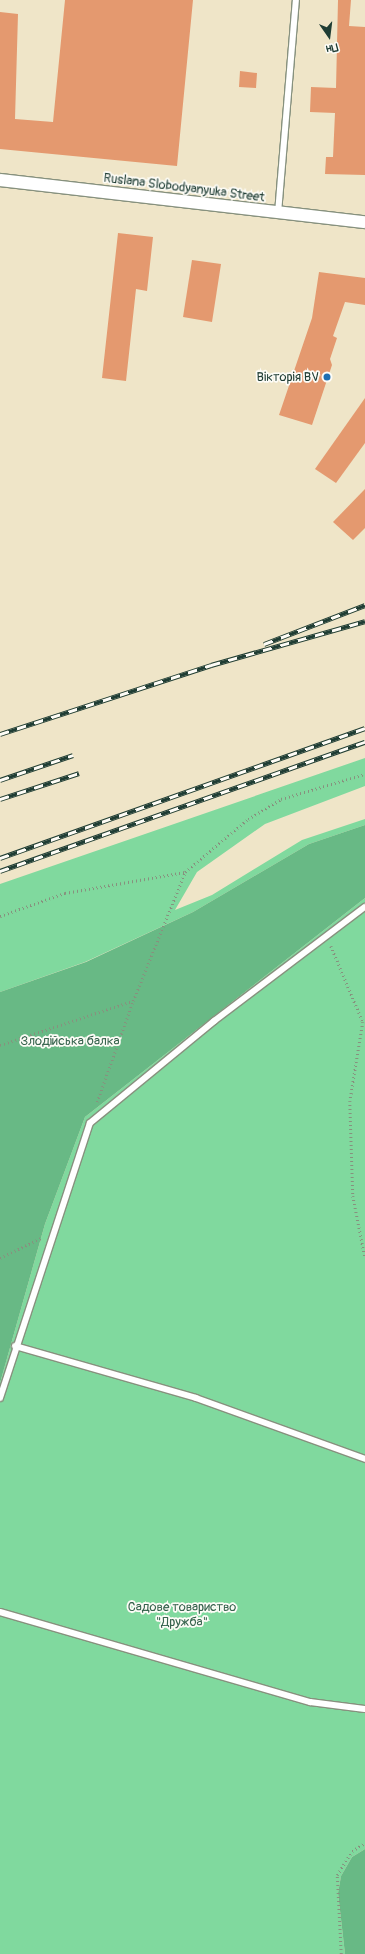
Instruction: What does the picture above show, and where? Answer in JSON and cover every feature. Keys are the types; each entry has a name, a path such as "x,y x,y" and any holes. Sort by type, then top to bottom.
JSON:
{"street":[{"name":"Ruslana Slobodyanyuka Street","path":"0,180 365,222"}],"lane":[{"path":"278,213 296,0"},
{"path":"0,1398 15,1346 90,1123 214,1021 365,907"},
{"path":"15,1346 196,1398 365,1459"},
{"path":"0,1612 310,1702 365,1709"}],"path":[{"path":"90,1123 133,1001 185,872 248,819 281,799 365,774"},
{"path":"0,916 65,893 185,872"},
{"path":"326,936 364,1022 350,1100 353,1196 365,1257"},
{"path":"0,1045 133,1001"},
{"path":"0,1258 30,1246 53,1230"},
{"path":"341,1954 335,1894 336,1874 352,1851 365,1843"}],"green space":[{"path":"365,758 365,786 265,824 197,872 175,910 212,895 302,840 365,819 365,825 309,844 193,912 85,962 0,992 0,884"},
{"name":"Злодійська балка","path":"365,825 365,898 85,1117 45,1224 0,1383 0,992 86,962 193,912 309,844"},
{"name":"Садове товариство \"Дружба\"","path":"365,898 365,1849 352,1857 341,1876 338,1893 345,1954 0,1954 0,1383 45,1224 85,1117"},
{"path":"365,1849 365,1954 345,1954 338,1893 341,1876 352,1857"}],"building":[{"path":"65,0 193,0 177,166 0,149 0,12 18,14 15,119 53,122"},
{"path":"338,0 351,0 349,26 365,27 365,175 325,174 326,157 333,157 335,113 310,112 311,87 336,88"},
{"path":"240,71 257,73 256,88 239,87"},
{"path":"118,233 153,237 147,291 136,289 126,381 102,378"},
{"path":"192,260 221,264 212,322 183,317"},
{"path":"319,272 365,278 365,305 345,302 333,336 337,338 330,359 332,365 312,425 279,415 312,318"},
{"path":"365,398 365,443 336,483 315,469"},
{"path":"365,489 365,528 353,540 333,522"}],"railway":[{"path":"264,644 365,605"},
{"path":"0,734 211,665 365,621"},
{"path":"0,858 365,728"},
{"path":"0,871 365,742"},
{"path":"0,780 73,755"},
{"path":"0,799 79,773"}],"place":[{"name":"Вікторія BV","path":"327,377"}]}
